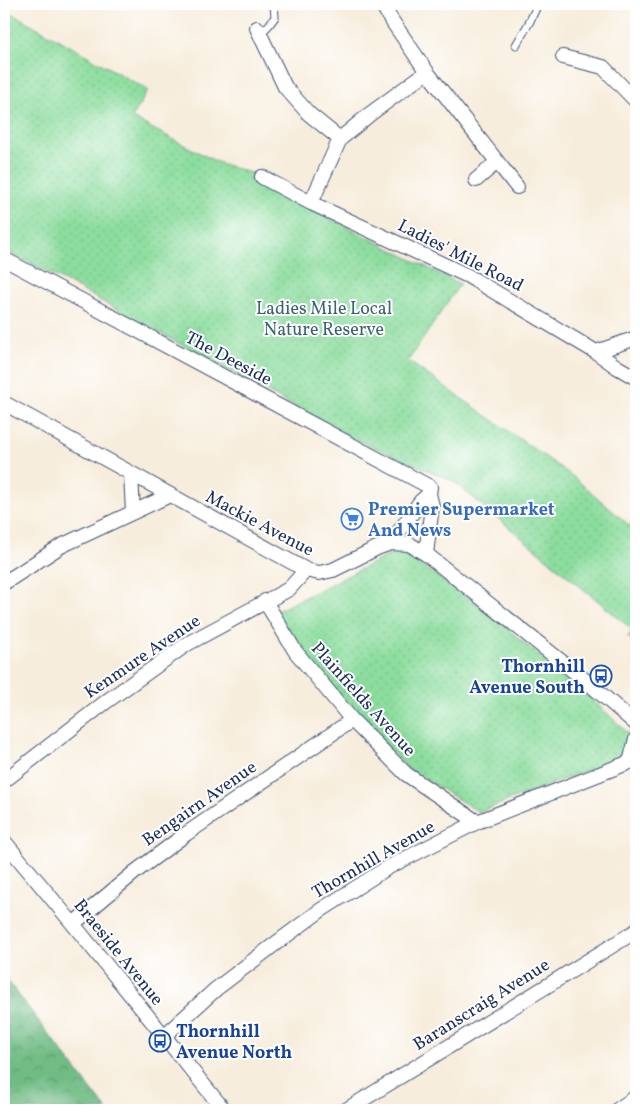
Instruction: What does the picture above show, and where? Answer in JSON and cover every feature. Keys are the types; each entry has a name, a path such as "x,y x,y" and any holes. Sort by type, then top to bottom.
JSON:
{"street":[{"path":"382,4 427,72 518,187"},
{"path":"258,32 285,87 309,114 340,139"},
{"path":"563,57 603,67 636,101"},
{"path":"311,203 340,139 370,114 427,72"},
{"path":"476,180 498,162"},
{"name":"Ladies' Mile Road","path":"262,177 311,203 468,276 636,378"},
{"name":"The Deeside","path":"4,259 430,487 429,494"},
{"path":"596,352 636,338 636,353"},
{"name":"Mackie Avenue","path":"4,403 306,570 319,573 333,570 391,543"},
{"path":"131,474 133,512"},
{"path":"391,543 420,502 429,494 432,506 426,554"},
{"path":"4,584 61,546 170,495"},
{"path":"391,543 409,544 426,554 586,681 636,724"},
{"name":"Kenmure Avenue","path":"4,781 107,702 187,644 289,589 306,570"},
{"name":"Plainfields Avenue","path":"265,602 295,651 352,720 406,774 477,822"},
{"name":"Bengairn Avenue","path":"73,924 135,872 186,834 352,720"},
{"name":"Thornhill Avenue","path":"164,1036 216,989 274,944 321,910 387,868 477,822 633,761 636,739"},
{"name":"Braeside Avenue","path":"4,840 224,1110"},
{"name":"Baranscraig Avenue","path":"346,1110 636,931"},
{"path":"617,1110 636,1097"}],"lane":[{"path":"258,32 275,17 274,4"},
{"path":"516,45 538,4"}],"green space":[{"name":"Ladies Mile Local Nature Reserve","path":"4,9 148,90 132,118 217,162 262,177 260,183 460,284 408,361 571,475 636,531 636,643 628,637 633,630 453,481 352,438 63,280 4,250"},
{"path":"399,550 477,604 585,693 628,733 624,756 479,812 407,768 347,705 307,658 275,612"},
{"path":"4,976 107,1110 4,1110"}],"place":[{"name":"Premier Supermarket And News","path":"352,519"},
{"name":"Thornhill Avenue South","path":"601,676"},
{"name":"Thornhill Avenue North","path":"160,1041"}]}
